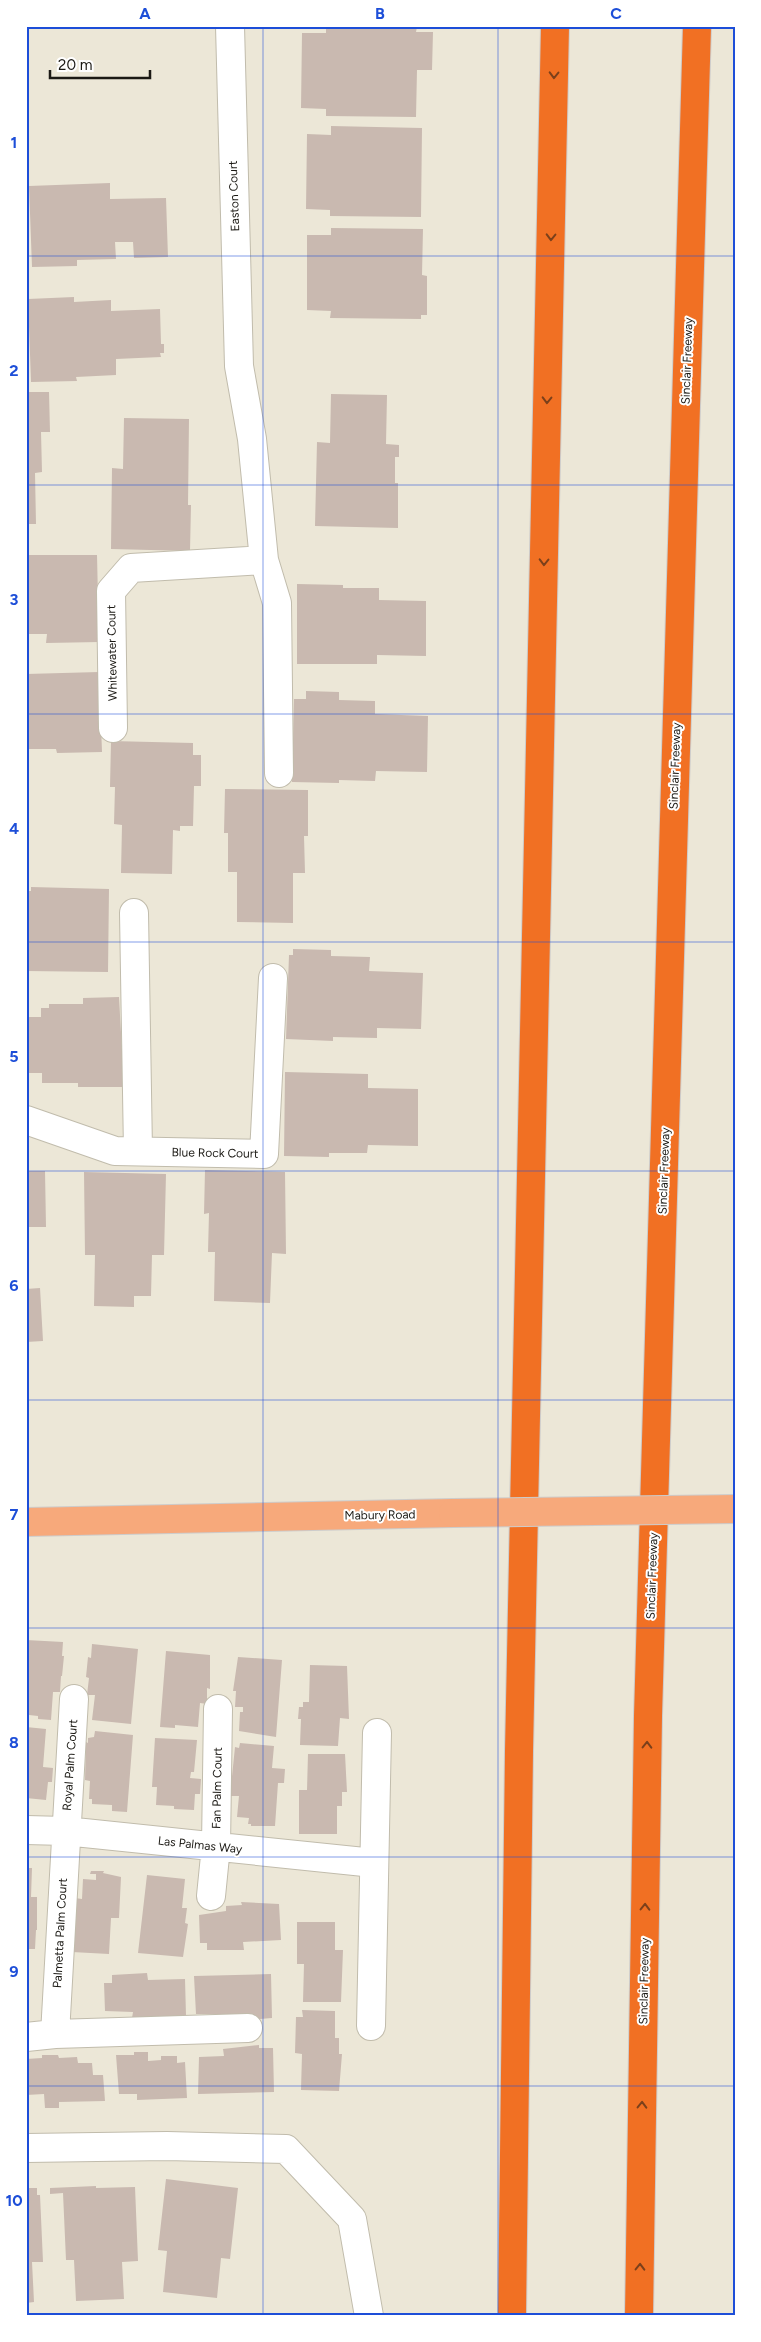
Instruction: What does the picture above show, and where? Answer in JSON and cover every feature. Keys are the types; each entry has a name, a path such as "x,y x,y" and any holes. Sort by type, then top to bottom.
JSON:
{"highway":[{"path":"512,2316 520,1721 555,26"},
{"name":"Sinclair Freeway","path":"639,2316 648,1706 697,26"}],"main road":[{"name":"Mabury Road","path":"26,1522 735,1509"}],"street":[{"name":"Easton Court","path":"230,26 239,366 252,439 264,560"},
{"name":"Whitewater Court","path":"113,728 111,591 131,568 264,560"},
{"path":"264,560 278,603 279,773"},
{"path":"134,913 138,1151"},
{"name":"Blue Rock Court","path":"26,1120 115,1151 264,1154 274,978"},
{"name":"Royal Palm Court","path":"65,1832 74,1699"},
{"name":"Fan Palm Court","path":"211,1896 216,1846 218,1709"},
{"path":"371,2026 377,1733"},
{"name":"Las Palmas Way","path":"26,1830 216,1846 374,1863"},
{"name":"Palmetta Palm Court","path":"55,2034 65,1832"},
{"path":"26,2037 55,2034 248,2028"},
{"path":"26,2148 167,2146 286,2149 352,2219 369,2316"}],"building":[{"path":"326,26 417,27 416,32 433,32 432,70 417,70 416,117 326,116 326,109 301,108 302,33 326,33"},
{"path":"331,126 422,128 421,217 330,216 330,210 306,209 307,134 331,135"},
{"path":"110,183 110,199 166,198 168,257 134,258 133,242 115,242 116,259 77,260 77,266 32,267 29,186"},
{"path":"331,228 423,229 422,275 427,276 427,315 421,315 421,319 330,318 331,311 307,310 307,235 331,235"},
{"path":"74,297 74,302 111,300 111,311 160,309 161,344 164,344 164,353 160,353 161,357 116,359 116,375 76,377 77,381 31,382 28,299"},
{"path":"26,392 49,392 50,432 41,432 42,472 35,473 36,524 26,524"},
{"path":"331,394 387,395 386,444 399,445 399,457 395,457 395,483 398,483 398,528 315,526 317,442 330,443"},
{"path":"124,418 189,419 188,505 191,505 190,551 111,549 112,468 123,469"},
{"path":"26,555 97,555 99,642 46,643 47,634 26,634"},
{"path":"297,584 343,585 343,588 379,588 379,600 426,601 426,656 377,655 377,664 297,664"},
{"path":"99,672 102,752 57,753 56,749 26,749 26,674"},
{"path":"306,691 339,692 339,700 375,701 375,714 428,716 427,772 376,771 375,781 339,780 339,783 292,782 294,699 306,699"},
{"path":"111,741 193,743 193,755 201,755 201,786 194,786 193,826 180,826 180,831 173,830 172,874 121,873 122,825 114,824 115,787 110,787"},
{"path":"225,789 308,790 308,836 304,836 305,873 293,873 293,923 237,922 237,872 228,872 228,833 224,833"},
{"path":"31,887 109,889 108,972 26,971 26,891 31,891"},
{"path":"293,949 331,950 331,956 370,957 369,971 423,973 421,1029 377,1028 377,1038 333,1037 333,1041 286,1039 289,955 293,955"},
{"path":"119,997 124,1087 78,1087 78,1083 42,1083 42,1073 26,1073 26,1017 41,1017 41,1008 49,1008 49,1004 83,1004 83,998"},
{"path":"285,1072 368,1074 368,1088 418,1089 418,1146 368,1145 367,1153 329,1153 329,1157 284,1156"},
{"path":"205,1170 285,1172 286,1254 272,1253 270,1303 214,1301 215,1252 208,1252 209,1213 204,1214"},
{"path":"26,1171 45,1171 46,1227 26,1227"},
{"path":"84,1172 166,1174 164,1255 152,1255 151,1296 134,1296 134,1307 94,1306 95,1255 85,1255"},
{"path":"40,1288 43,1341 26,1342 26,1289"},
{"path":"26,1640 63,1642 62,1656 64,1656 60,1692 53,1692 51,1720 38,1719 38,1716 26,1716"},
{"path":"92,1644 138,1649 131,1724 92,1720 95,1695 87,1695 89,1678 86,1677 88,1657 91,1658"},
{"path":"166,1651 210,1655 210,1689 207,1688 207,1704 200,1703 198,1727 175,1725 175,1728 160,1727"},
{"path":"238,1657 282,1660 276,1737 239,1731 240,1712 243,1712 243,1707 235,1707 236,1691 233,1691"},
{"path":"310,1665 347,1666 349,1719 340,1718 338,1746 300,1745 301,1719 298,1719 299,1707 303,1707 303,1702 309,1702"},
{"path":"26,1727 46,1729 43,1767 53,1768 52,1782 48,1782 46,1800 26,1798"},
{"path":"95,1731 133,1735 127,1812 112,1811 112,1805 92,1804 92,1799 89,1799 90,1781 85,1780 86,1742 88,1743 88,1738 94,1737"},
{"path":"155,1738 197,1740 194,1772 191,1772 190,1778 201,1779 200,1794 195,1794 194,1810 174,1809 174,1806 156,1805 157,1787 152,1787"},
{"path":"240,1743 274,1746 272,1768 285,1769 284,1783 278,1783 275,1826 251,1826 251,1824 248,1824 249,1818 237,1817 239,1796 230,1796 235,1747 239,1748"},
{"path":"308,1754 345,1754 347,1792 342,1792 342,1806 337,1806 337,1834 299,1834 299,1790 307,1790"},
{"path":"26,1868 32,1868 31,1897 37,1897 35,1949 26,1949"},
{"path":"91,1871 104,1871 103,1873 121,1877 119,1918 111,1918 109,1954 72,1952 75,1898 82,1899 83,1879 96,1880 96,1874 90,1874"},
{"path":"147,1875 185,1879 182,1908 187,1908 185,1923 188,1924 183,1957 138,1953"},
{"path":"241,1902 279,1904 281,1940 243,1942 244,1950 207,1950 207,1943 200,1943 199,1915 226,1911 226,1906 242,1905"},
{"path":"297,1922 335,1922 335,1950 343,1950 341,2002 303,2002 304,1964 297,1964"},
{"path":"147,1973 148,1980 185,1979 186,2016 132,2018 133,2012 105,2011 104,1983 112,1983 112,1975"},
{"path":"271,1974 272,2018 238,2021 221,2020 222,2014 196,2014 194,1976"},
{"path":"302,2010 335,2011 335,2038 339,2038 339,2054 342,2054 339,2091 301,2090 302,2054 295,2053 296,2017 303,2017"},
{"path":"259,2045 259,2048 273,2048 274,2092 198,2094 199,2057 224,2056 223,2049"},
{"path":"134,2052 148,2052 148,2061 161,2060 161,2056 177,2056 177,2063 185,2062 187,2098 137,2100 137,2094 119,2094 116,2055 134,2055"},
{"path":"42,2055 58,2055 59,2058 77,2057 78,2063 92,2063 93,2075 103,2075 105,2101 59,2102 59,2108 45,2108 44,2094 26,2095 26,2059 42,2058"},
{"path":"166,2179 238,2188 230,2259 221,2258 217,2298 163,2292 167,2251 158,2250"},
{"path":"96,2186 96,2188 135,2187 138,2261 122,2262 124,2299 76,2301 74,2260 66,2260 63,2193 50,2194 50,2188"},
{"path":"26,2188 37,2188 37,2195 40,2195 43,2262 32,2262 34,2302 26,2303"}]}
